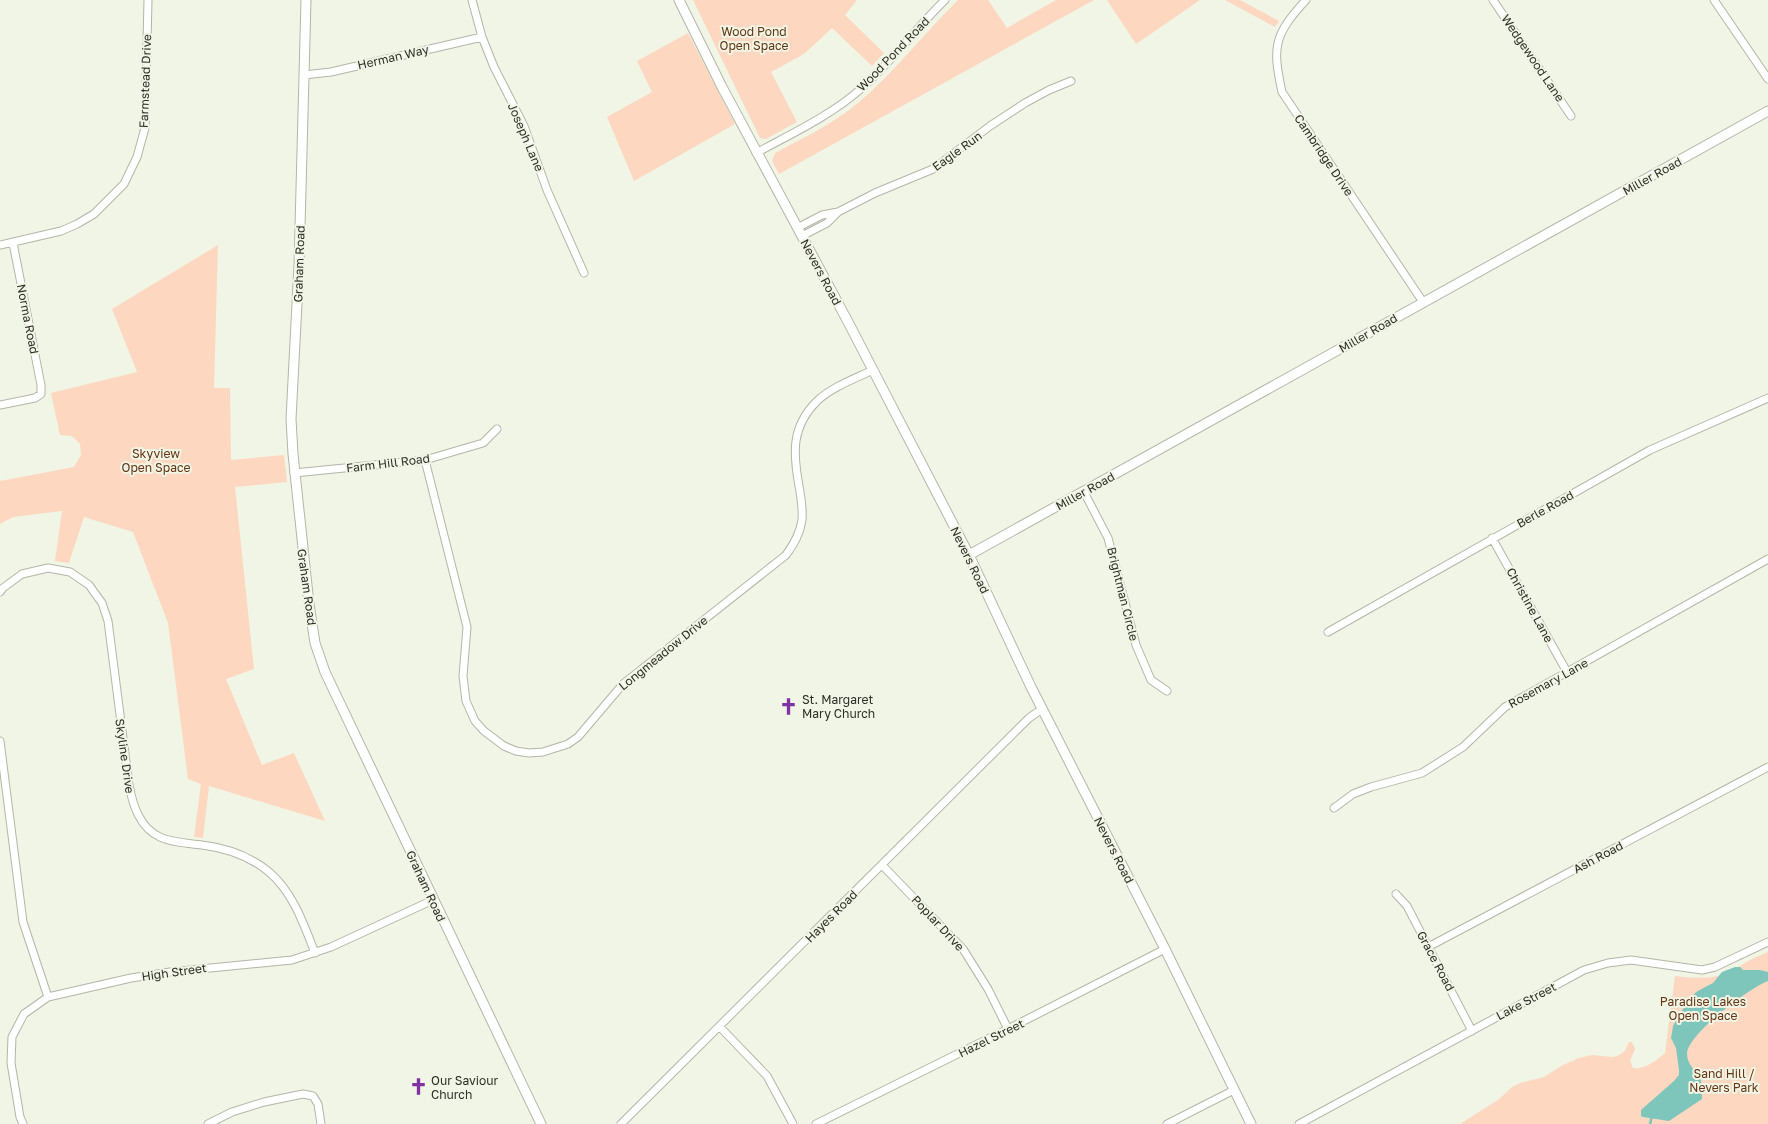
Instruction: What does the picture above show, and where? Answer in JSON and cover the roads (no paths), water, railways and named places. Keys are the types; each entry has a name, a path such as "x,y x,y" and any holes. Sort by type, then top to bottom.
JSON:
{"street":[{"name":"Farmstead Drive","path":"0,245 61,231 77,224 94,214 124,184 137,157 144,128 148,0"},
{"name":"Graham Road","path":"306,0 299,265 291,419 294,473 309,604 315,642 325,672 541,1124"},
{"name":"Joseph Lane","path":"472,0 482,37 494,67 524,126 547,190 584,273"},
{"name":"Nevers Road","path":"679,0 722,88 873,370 969,555 1042,709 1165,949 1251,1124"},
{"name":"Wood Pond Road","path":"756,152 842,104 863,88 945,0"},
{"name":"Cambridge Drive","path":"1306,0 1287,23 1280,35 1276,52 1276,65 1282,92 1423,302"},
{"name":"Wedgewood Lane","path":"1493,0 1571,116"},
{"path":"1714,0 1768,79"},
{"name":"Herman Way","path":"304,75 331,72 482,37"},
{"name":"Eagle Run","path":"797,228 822,215 838,212 875,193 933,169 990,126 1031,100 1071,81"},
{"name":"Miller Road","path":"969,555 1272,388 1423,302 1768,111"},
{"name":"Eagle Run","path":"802,236 827,223 838,212"},
{"name":"Norma Road","path":"0,405 35,398 41,394 41,385 13,243"},
{"name":"Longmeadow Drive","path":"424,460 467,627 464,688 470,712 484,731 504,746 516,751 529,753 543,752 568,744 578,737 623,684 786,556 799,532 802,519 802,505 794,448 801,422 818,401 831,391 873,370"},
{"name":"Berle Road","path":"1328,632 1650,450 1768,398"},
{"name":"Farm Hill Road","path":"294,473 424,460 483,443 497,429"},
{"name":"Brightman Circle","path":"1084,492 1108,538 1136,645 1151,680 1167,691"},
{"name":"Christine Lane","path":"1492,538 1567,672"},
{"name":"Rosemary Lane","path":"1334,808 1359,792 1422,773 1463,747 1505,706 1768,559"},
{"name":"Skyline Drive","path":"0,592 22,574 48,568 70,572 90,585 102,603 108,622 129,785 132,801 138,816 146,827 160,837 225,849 249,858 270,872 287,892 301,918 315,953"},
{"name":"Hayes Road","path":"621,1124 1029,718 1042,709"},
{"path":"0,741 23,922 48,997"},
{"name":"Ash Road","path":"1428,947 1768,767"},
{"name":"Poplar Drive","path":"882,865 963,948 988,989 1008,1030"},
{"name":"Grace Road","path":"1396,894 1407,906 1472,1031"},
{"name":"High Street","path":"23,1124 20,1117 11,1063 12,1037 24,1014 48,997 131,978 170,972 292,960 315,953 433,900"},
{"name":"Lake Street","path":"1299,1124 1584,970 1608,963 1631,960 1702,970 1715,967 1768,942"},
{"name":"Hazel Street","path":"816,1124 1008,1030 1165,949"},
{"path":"720,1027 767,1076 793,1124"},
{"path":"1167,1124 1234,1090"},
{"path":"208,1124 232,1112 264,1102 303,1094 313,1096 318,1104 321,1124"}],"water":[{"path":"1735,967 1740,967 1743,970 1760,970 1768,972 1768,981 1748,992 1721,1012 1708,1023 1690,1044 1687,1057 1690,1065 1701,1079 1702,1099 1669,1121 1641,1116 1641,1110 1679,1075 1676,1048 1671,1038 1673,1026 1680,1013 1696,992 1713,983 1722,972"}],"waterway":[{"path":"1650,1124 1652,1116"}],"place":[{"name":"St. Margaret Mary Church","path":"789,706"},
{"name":"Our Saviour Church","path":"418,1087"}],"park label":[{"name":"Wood Pond Open Space","path":"754,38"},
{"name":"Skyview Open Space","path":"156,460"},
{"name":"Paradise Lakes Open Space","path":"1703,1008"},
{"name":"Sand Hill / Nevers Park","path":"1724,1080"}]}
